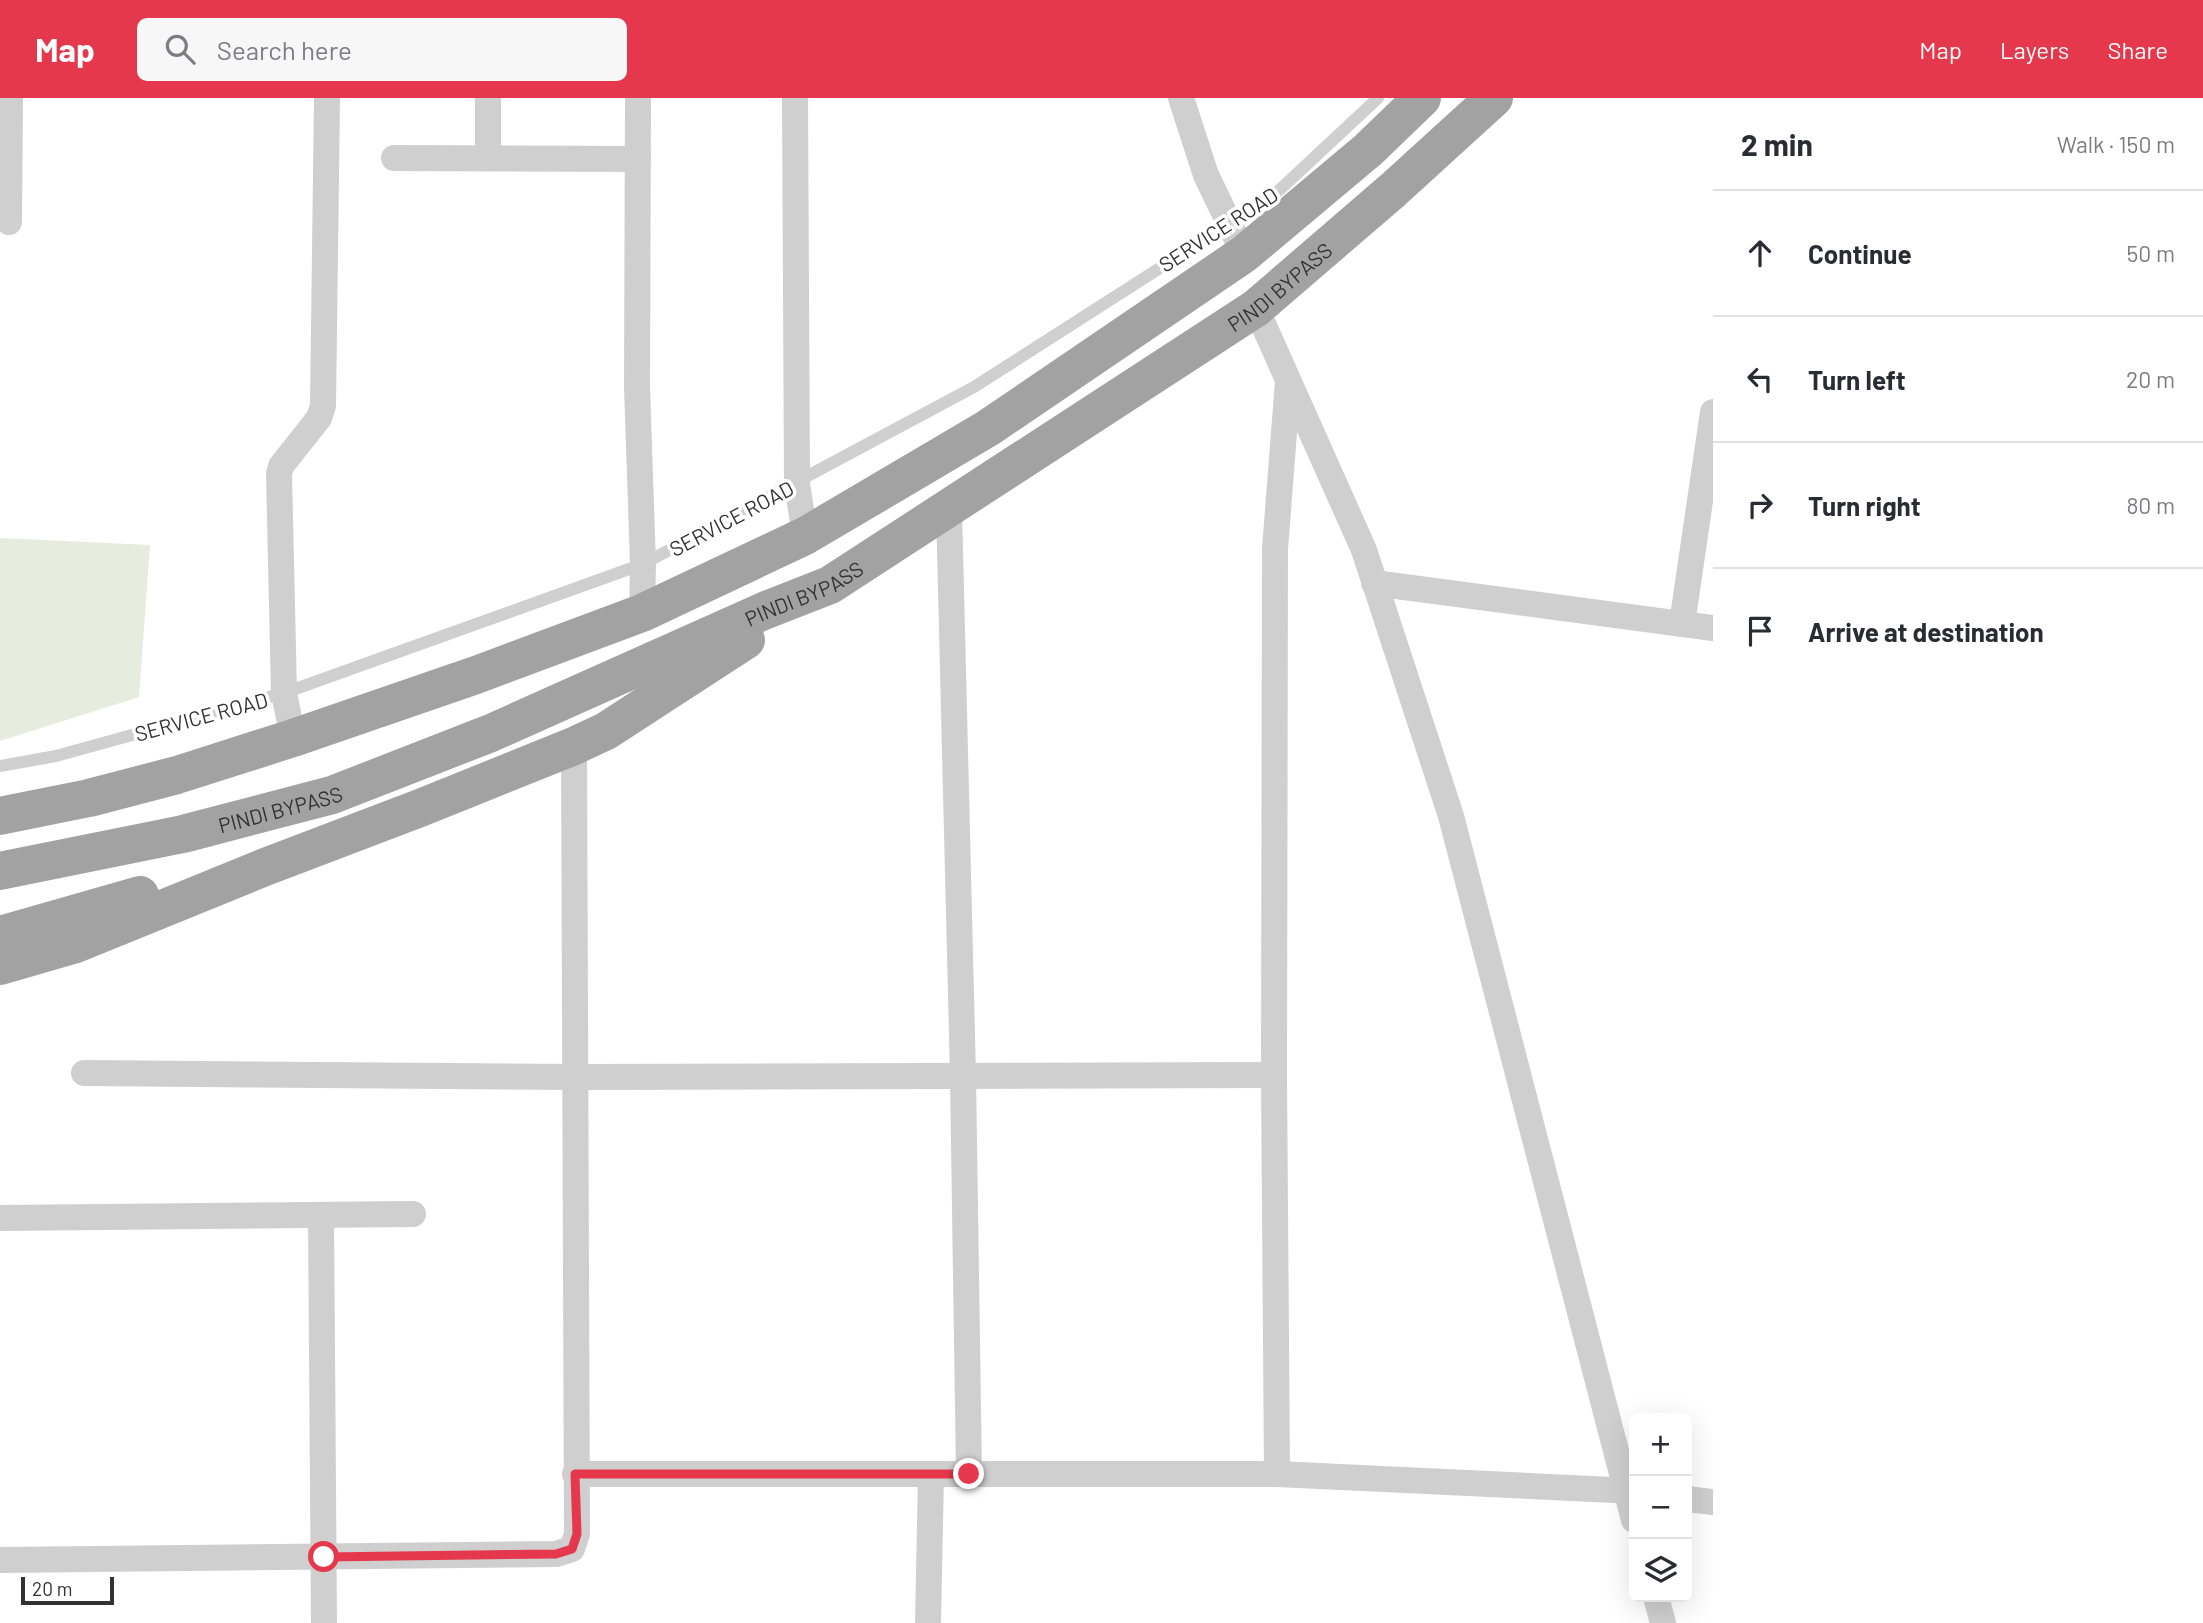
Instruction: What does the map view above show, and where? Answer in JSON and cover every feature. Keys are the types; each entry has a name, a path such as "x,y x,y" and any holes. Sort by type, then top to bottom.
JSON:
{"highway":[{"path":"0,816 114,792 177,775 476,675 642,613 805,536 988,428 1236,239 1368,149 1422,98"},
{"name":"PINDI BYPASS","path":"0,871 183,834 332,795 491,733 766,610 830,586 1256,308 1393,190 1494,98"},
{"path":"0,966 76,944 574,746 606,731 830,586"},
{"path":"0,935 190,881 265,867"}],"street":[{"path":"9,222 10,98"},
{"path":"293,738 284,693 279,474 281,466 318,418 323,406 327,98"},
{"path":"488,98 488,158"},
{"path":"638,98 637,387 642,613"},
{"path":"794,98 797,483 805,536"},
{"path":"1181,98 1206,176 1236,239"},
{"path":"394,158 638,159"},
{"path":"1256,308 1364,550 1451,817 1629,1486"},
{"path":"1277,1474 1274,1075 1275,549 1288,376"},
{"path":"1682,624 1713,412"},
{"path":"949,509 963,1075 969,1474"},
{"path":"1374,583 1713,628"},
{"path":"0,1560 556,1554 572,1549 577,1534 574,746"},
{"path":"84,1073 577,1077 1274,1075"},
{"path":"0,1218 414,1214"},
{"path":"321,1216 324,1623"},
{"path":"575,1474 1277,1474 1629,1490"},
{"path":"928,1623 931,1474"},
{"path":"1692,1500 1713,1502"},
{"path":"1657,1602 1663,1623"}],"lane":[{"name":"SERVICE ROAD","path":"0,766 56,756 284,693 643,564 974,387 1236,239 1274,195 1378,98"}],"shaded area":[{"path":"0,538 150,545 139,697 0,741"}],"route":[{"path":"324,1557 556,1554 572,1549 577,1534 575,1474 969,1474"}]}
